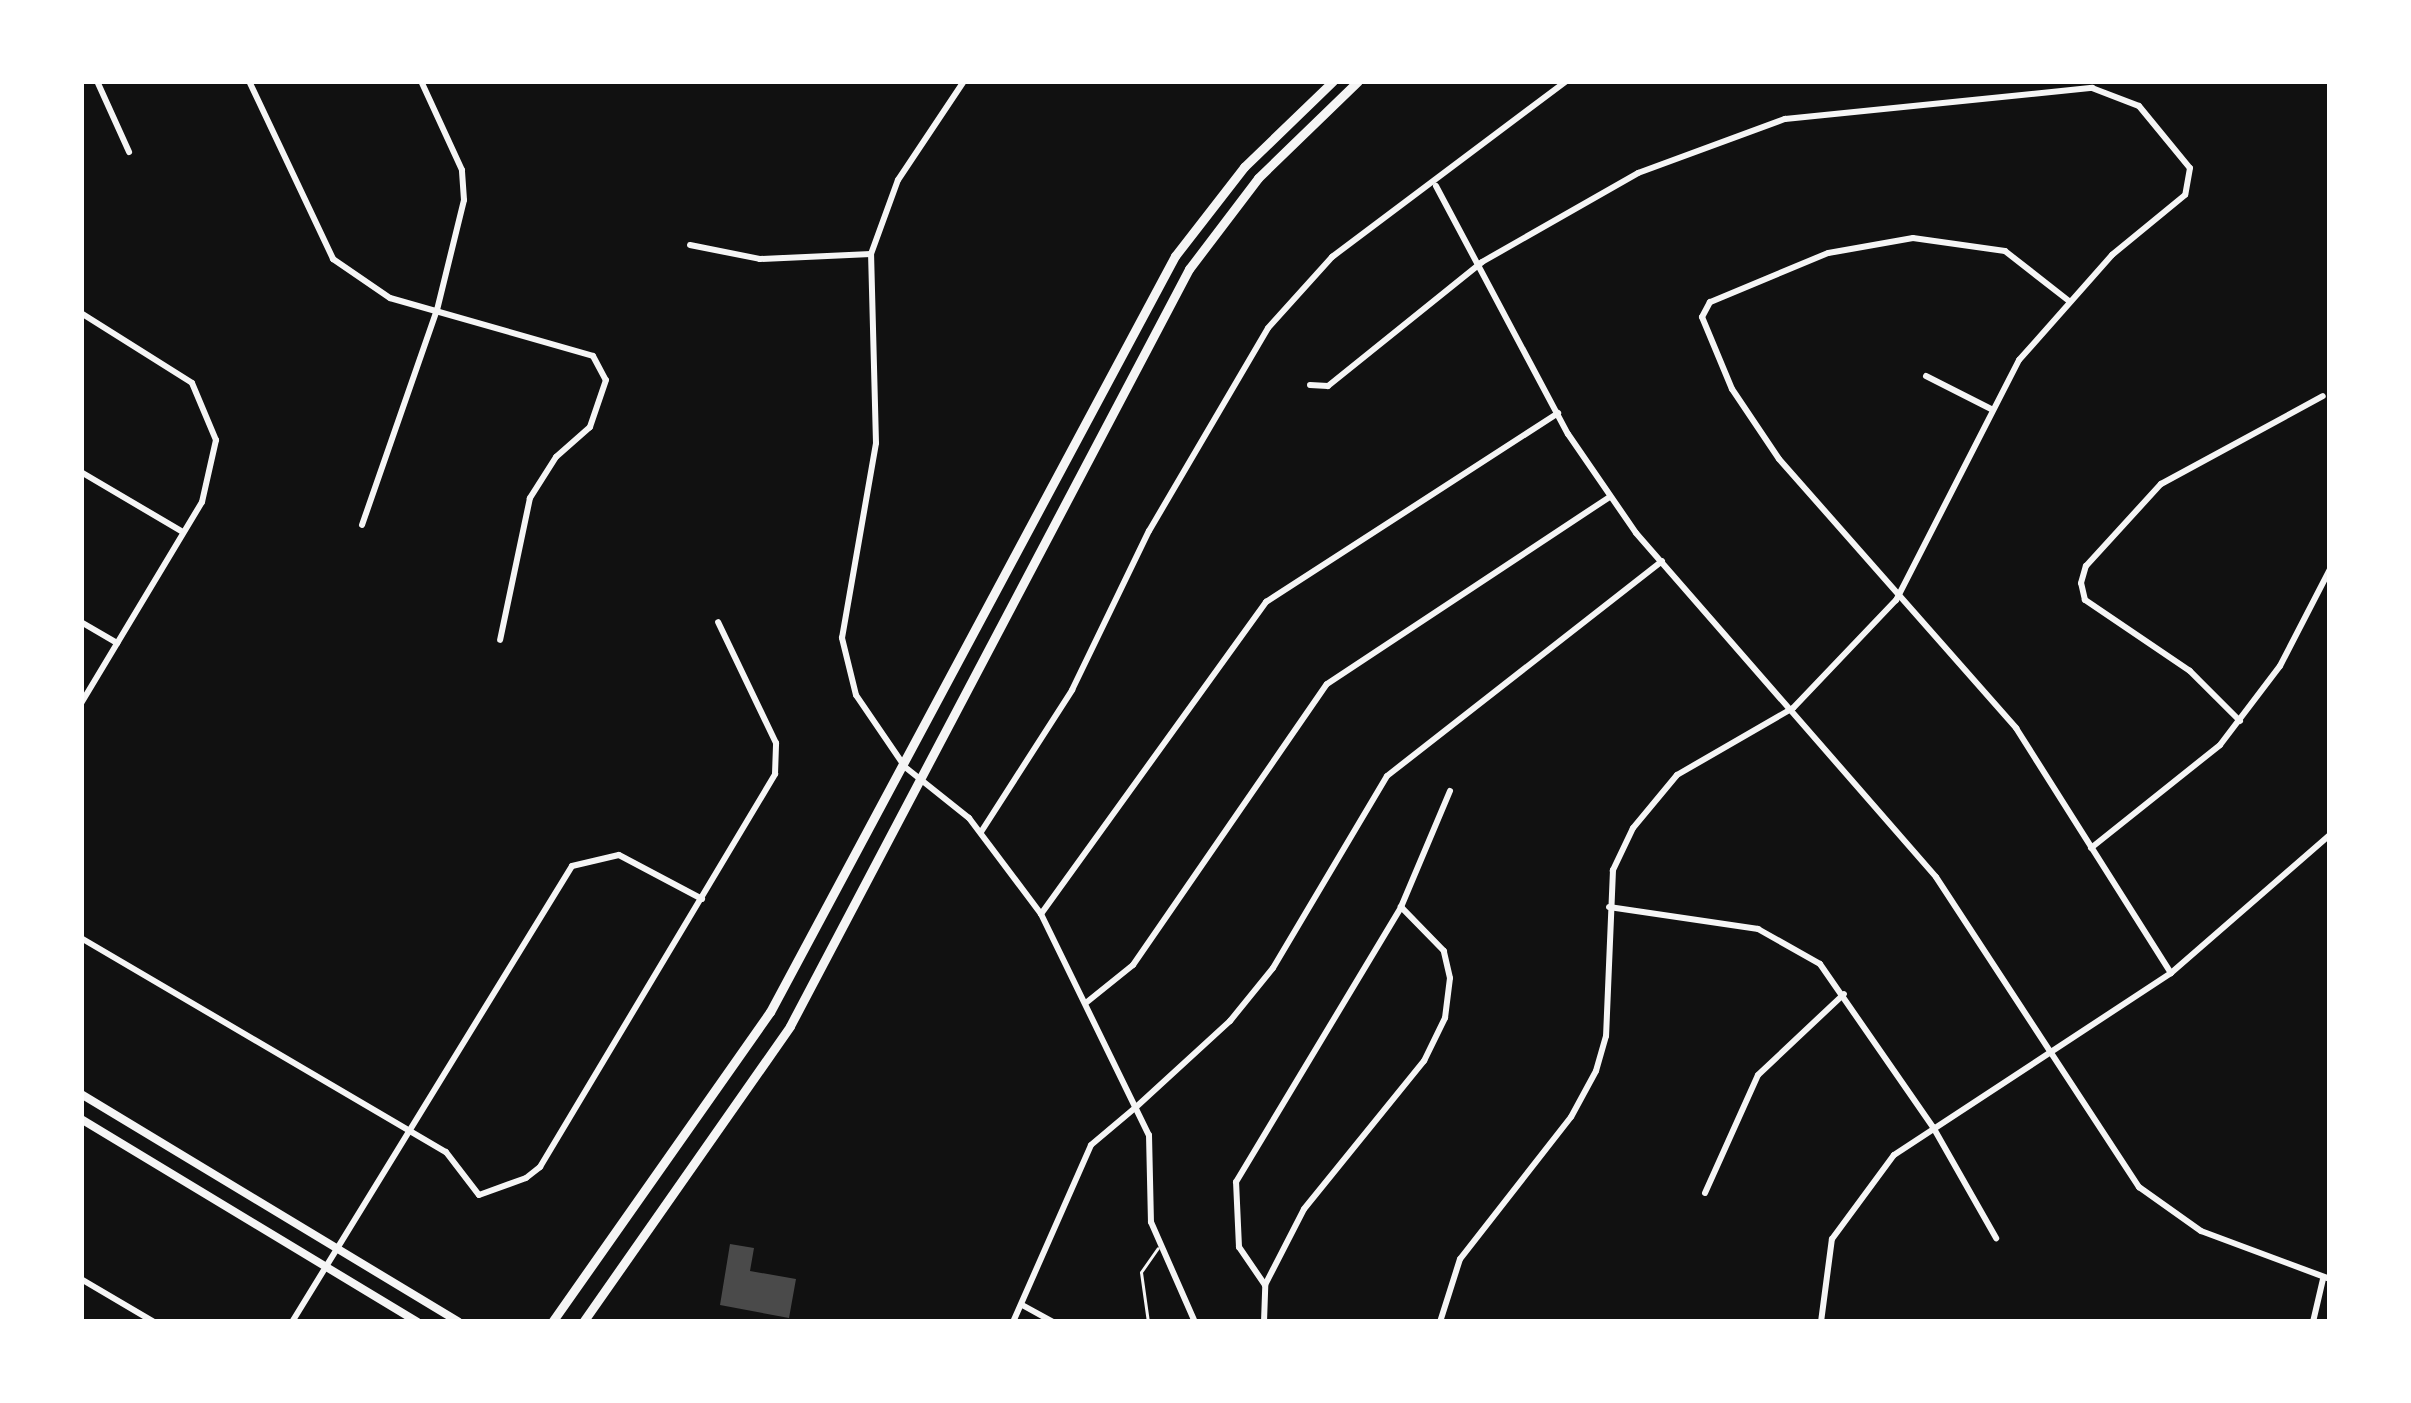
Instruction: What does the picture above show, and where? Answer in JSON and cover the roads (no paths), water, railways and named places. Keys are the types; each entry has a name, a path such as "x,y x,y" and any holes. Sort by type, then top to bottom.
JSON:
{"main road":[{"path":"552,1322 713,1102 827,910 1175,256 1244,167 1334,81"},
{"path":"583,1322 732,1117 849,921 1189,269 1258,178 1358,81"},
{"path":"827,910 849,921"},
{"path":"81,1094 459,1322"},
{"path":"81,1120 417,1322"}],"street":[{"path":"97,81 129,152"},
{"path":"249,81 333,259 390,298 598,361 606,380 590,427 556,457 530,498 500,640"},
{"path":"362,525 437,310 464,200 462,170 421,81"},
{"path":"964,81 898,180 871,254 876,443 842,638 856,695 905,767 926,780 981,832 1041,914 1087,1002 1152,1152 1150,1222 1195,1322"},
{"path":"981,832 1072,690 1149,531 1268,328 1332,257 1436,186 1566,81"},
{"path":"1310,385 1343,376 1482,262 1705,142 1826,112 2092,88 2138,106 2188,161 2185,195 2069,302 1990,409 1896,601 1793,708 1677,775 1633,828 1613,870 1608,907 1611,979 1596,1071 1571,1117 1460,1259 1440,1322"},
{"path":"1436,186 1482,262 1558,413 1610,497 1936,877 2139,1186 2176,1216 2327,1278 2313,1322"},
{"path":"2069,302 2032,265 2005,251 1913,238 1828,253 1704,309 1702,328 1732,389 1896,601 2016,728 2170,973"},
{"path":"690,245 760,259 871,254"},
{"path":"81,314 170,365 202,396 217,440 214,472 183,532 81,703"},
{"path":"1926,376 1990,409"},
{"path":"2240,721 2190,671 2085,600 2081,583 2086,566 2161,484 2323,396"},
{"path":"1041,914 1266,602 1558,413"},
{"path":"81,472 183,532"},
{"path":"1087,1002 1133,965 1327,684 1610,497"},
{"path":"1013,1322 1024,1306 1091,1145 1230,1021 1273,968 1388,776 1662,561"},
{"path":"2091,848 2167,791 2240,721 2280,667 2330,568"},
{"path":"81,622 117,643"},
{"path":"81,938 446,1152 468,1187 495,1193 540,1167 775,774 776,743 718,622"},
{"path":"1264,1285 1239,1247 1231,1207 1236,1182 1401,907 1450,791"},
{"path":"1821,1322 1832,1239 1894,1155 2170,973 2330,835"},
{"path":"292,1322 332,1267 572,866 619,856 702,899"},
{"path":"1264,1322 1264,1285 1339,1157 1424,1061 1445,1018 1450,978 1444,951 1401,907"},
{"path":"1608,907 1759,929 1820,964 1845,993 1933,1127 1996,1238"},
{"path":"1705,1193 1758,1075 1845,993"},
{"path":"81,1279 154,1322"},
{"path":"1024,1306 1053,1322"}],"lane":[{"path":"1148,1322 1141,1272 1158,1248"}]}
